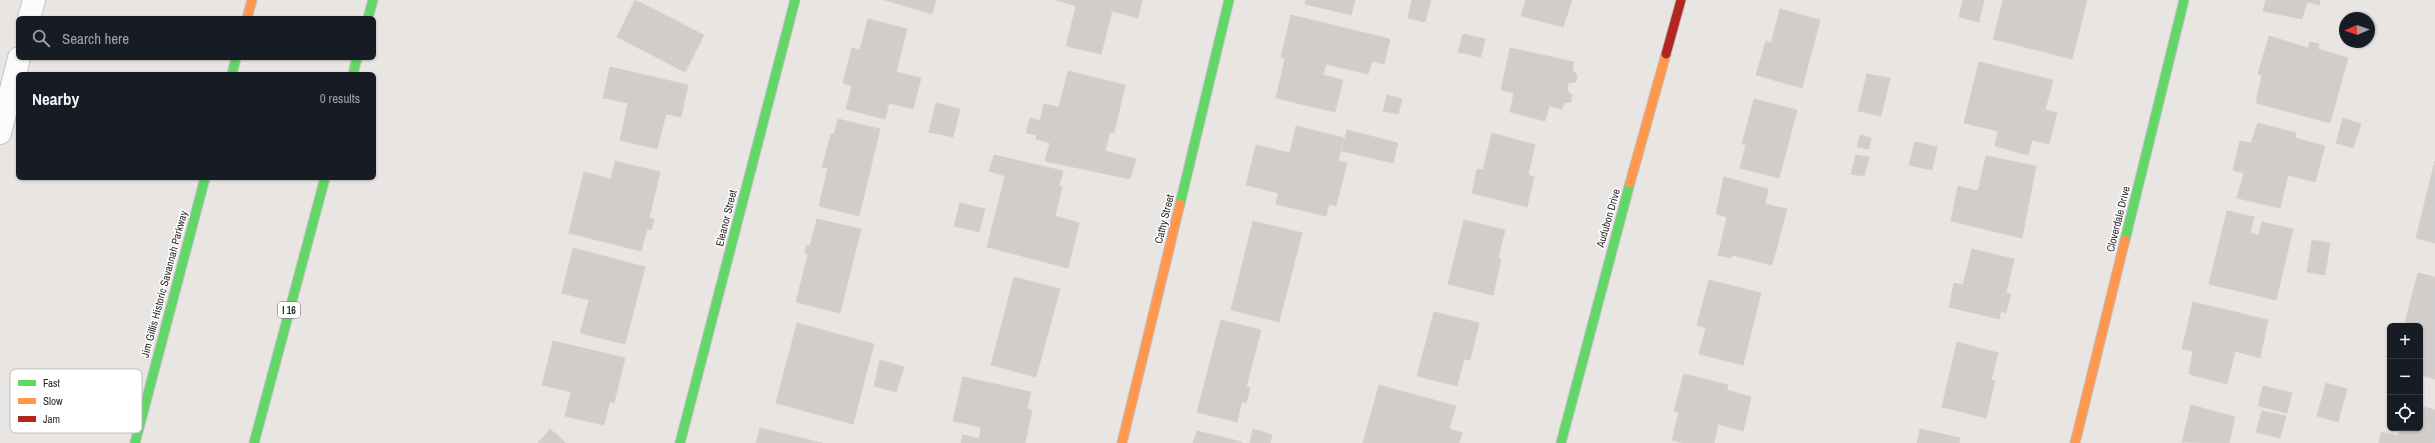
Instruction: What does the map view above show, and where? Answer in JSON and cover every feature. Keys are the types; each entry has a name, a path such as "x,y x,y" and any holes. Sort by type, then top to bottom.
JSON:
{"main road":[{"path":"248,16 252,0"},
{"path":"369,16 373,0"},
{"name":"Eleanor Street","path":"680,443 795,0"},
{"name":"Cathy Street","path":"1122,443 1229,0"},
{"name":"Audubon Drive","path":"1561,443 1605,270 1681,0"},
{"name":"Cloverdale Drive","path":"2075,443 2184,0"},
{"path":"232,72 236,60"},
{"path":"354,72 356,60"},
{"name":"Jim Gillis Historic Savannah Parkway","path":"142,416 204,180"},
{"name":"I 16","path":"254,443 324,180"},
{"name":"Jim Gillis Historic Savannah Parkway","path":"135,443 138,433"}],"street":[{"path":"30,16 34,0"},
{"path":"1,122 18,60"}],"building":[{"path":"635,0 704,35 685,72 617,37"},
{"path":"885,0 936,0 932,14"},
{"path":"1056,0 1142,0 1138,18 1112,11 1101,54 1066,46 1076,6"},
{"path":"1306,0 1355,0 1351,15 1305,4"},
{"path":"1412,0 1431,0 1425,22 1408,18"},
{"path":"1526,0 1572,0 1563,27 1521,16"},
{"path":"1963,0 1984,0 1979,22 1959,17"},
{"path":"2003,0 2087,0 2072,59 1993,39"},
{"path":"2266,0 2320,0 2319,5 2307,2 2302,19 2263,11"},
{"path":"1780,9 1820,20 1802,88 1756,75 1766,41 1771,43"},
{"path":"1291,15 1390,39 1384,64 1372,61 1368,74 1326,64 1323,75 1343,80 1335,112 1276,98 1285,59 1281,57"},
{"path":"868,19 907,29 896,72 921,78 913,109 889,103 885,119 846,109 852,86 843,83 852,48 860,50"},
{"path":"1463,34 1485,39 1481,57 1458,52"},
{"path":"2269,36 2308,48 2310,42 2319,44 2318,49 2348,58 2330,123 2256,103 2262,75 2258,74"},
{"path":"1510,48 1574,62 1572,70 1577,75 1576,82 1568,83 1567,91 1572,95 1571,102 1564,103 1562,109 1549,106 1545,121 1510,112 1514,93 1501,90"},
{"path":"1979,62 2053,80 2045,110 2057,113 2049,144 2032,140 2028,155 1995,146 1998,131 1964,123"},
{"path":"610,67 688,85 681,117 666,114 657,149 620,140 628,103 603,98"},
{"path":"1068,71 1125,85 1114,133 1110,132 1105,151 1136,159 1130,179 1045,161 1050,143 1036,139 1037,135 1026,133 1030,118 1040,121 1044,104 1059,107"},
{"path":"1867,74 1890,78 1881,116 1858,111"},
{"path":"1387,95 1402,99 1398,114 1383,111"},
{"path":"1754,99 1797,110 1779,178 1740,168 1746,145 1742,144"},
{"path":"936,103 960,109 953,137 929,132"},
{"path":"2343,118 2361,124 2353,148 2336,143"},
{"path":"838,119 880,129 859,216 819,206 828,168 822,167 831,134 834,134"},
{"path":"2258,123 2296,133 2295,138 2325,146 2315,182 2288,175 2280,208 2237,198 2244,173 2233,170 2240,141 2251,143"},
{"path":"1296,126 1344,138 1338,161 1347,163 1336,206 1329,204 1326,216 1276,204 1278,193 1246,185 1256,145 1290,153"},
{"path":"1347,130 1398,143 1393,163 1342,151"},
{"path":"1492,133 1535,145 1528,175 1534,177 1527,207 1472,193 1477,169 1483,170"},
{"path":"1860,135 1871,138 1869,149 1857,147"},
{"path":"1915,142 1937,147 1932,170 1909,165"},
{"path":"994,155 1063,171 1059,186 1062,187 1055,216 1079,223 1068,268 987,247 1005,176 989,171"},
{"path":"1856,155 1869,157 1864,176 1851,174"},
{"path":"1986,156 2036,166 2022,238 1951,221 1958,186 1978,191"},
{"path":"615,161 660,172 649,218 654,219 651,230 647,229 641,251 569,233 584,172 611,179"},
{"path":"2435,161 2435,243 2416,238"},
{"path":"1724,177 1768,189 1765,204 1787,209 1772,265 1732,255 1731,258 1718,255 1727,217 1716,214"},
{"path":"960,203 985,209 979,232 954,226"},
{"path":"2227,211 2254,217 2250,233 2259,235 2262,222 2293,229 2276,300 2209,284"},
{"path":"817,219 861,229 840,313 796,302 808,254 805,253 807,245 810,246"},
{"path":"1464,220 1505,230 1498,258 1501,259 1493,295 1448,284"},
{"path":"1253,221 1302,233 1279,322 1231,310"},
{"path":"2312,240 2330,243 2325,275 2307,272"},
{"path":"573,248 645,267 625,344 580,333 589,300 562,293"},
{"path":"1972,249 2014,259 2006,293 2011,294 2006,313 2001,311 1999,319 1949,307 1954,283 1963,285"},
{"path":"2418,273 2435,277 2435,379 2423,376 2423,323 2405,323"},
{"path":"1014,277 1060,289 1036,377 991,365"},
{"path":"1709,280 1761,293 1743,365 1699,354 1706,328 1697,325"},
{"path":"2193,302 2268,320 2260,358 2235,351 2227,384 2189,374 2193,351 2182,349"},
{"path":"1434,312 1479,323 1470,360 1464,359 1457,386 1417,376"},
{"path":"1221,320 1261,330 1246,387 1250,388 1246,403 1242,401 1237,422 1197,412"},
{"path":"797,323 874,344 853,424 776,403"},
{"path":"553,341 625,358 614,403 610,401 604,425 565,416 571,392 542,385"},
{"path":"1957,342 1998,353 1991,380 1995,381 1986,418 1942,407"},
{"path":"880,360 904,367 896,392 874,386"},
{"path":"1684,374 1728,385 1727,390 1751,397 1743,431 1718,424 1714,443 1684,443 1672,440 1679,412 1674,411"},
{"path":"963,377 1031,392 1027,409 1032,410 1025,443 961,443 963,435 979,439 981,427 953,421"},
{"path":"2326,383 2347,389 2338,422 2317,416"},
{"path":"1379,385 1456,406 1449,429 1462,433 1459,443 1363,443"},
{"path":"2263,386 2292,393 2287,413 2258,406"},
{"path":"2191,405 2235,417 2229,443 2182,442"},
{"path":"2423,407 2435,410 2435,443 2379,443 2381,432 2398,436 2399,431 2423,431"},
{"path":"2262,411 2286,416 2280,438 2256,432"},
{"path":"760,428 822,443 756,443"},
{"path":"550,429 566,443 538,443"},
{"path":"1253,429 1272,435 1270,443 1250,443"},
{"path":"1920,429 1960,438 1959,443 1917,443"},
{"path":"1197,431 1242,442 1242,443 1193,443"}],"traffic: fast":[{"path":"369,16 373,0"},
{"path":"680,443 795,0"},
{"path":"1180,204 1229,0"},
{"path":"2125,240 2184,0"},
{"path":"232,72 236,60"},
{"path":"354,72 356,60"},
{"path":"142,416 204,180"},
{"path":"254,443 324,180"},
{"path":"1561,443 1630,183"},
{"path":"135,443 138,433"}],"traffic: slow":[{"path":"248,16 252,0"},
{"path":"1630,183 1666,54"},
{"path":"1122,443 1180,204"},
{"path":"2075,443 2125,240"}],"traffic: jam":[{"path":"1666,54 1681,0"}]}
